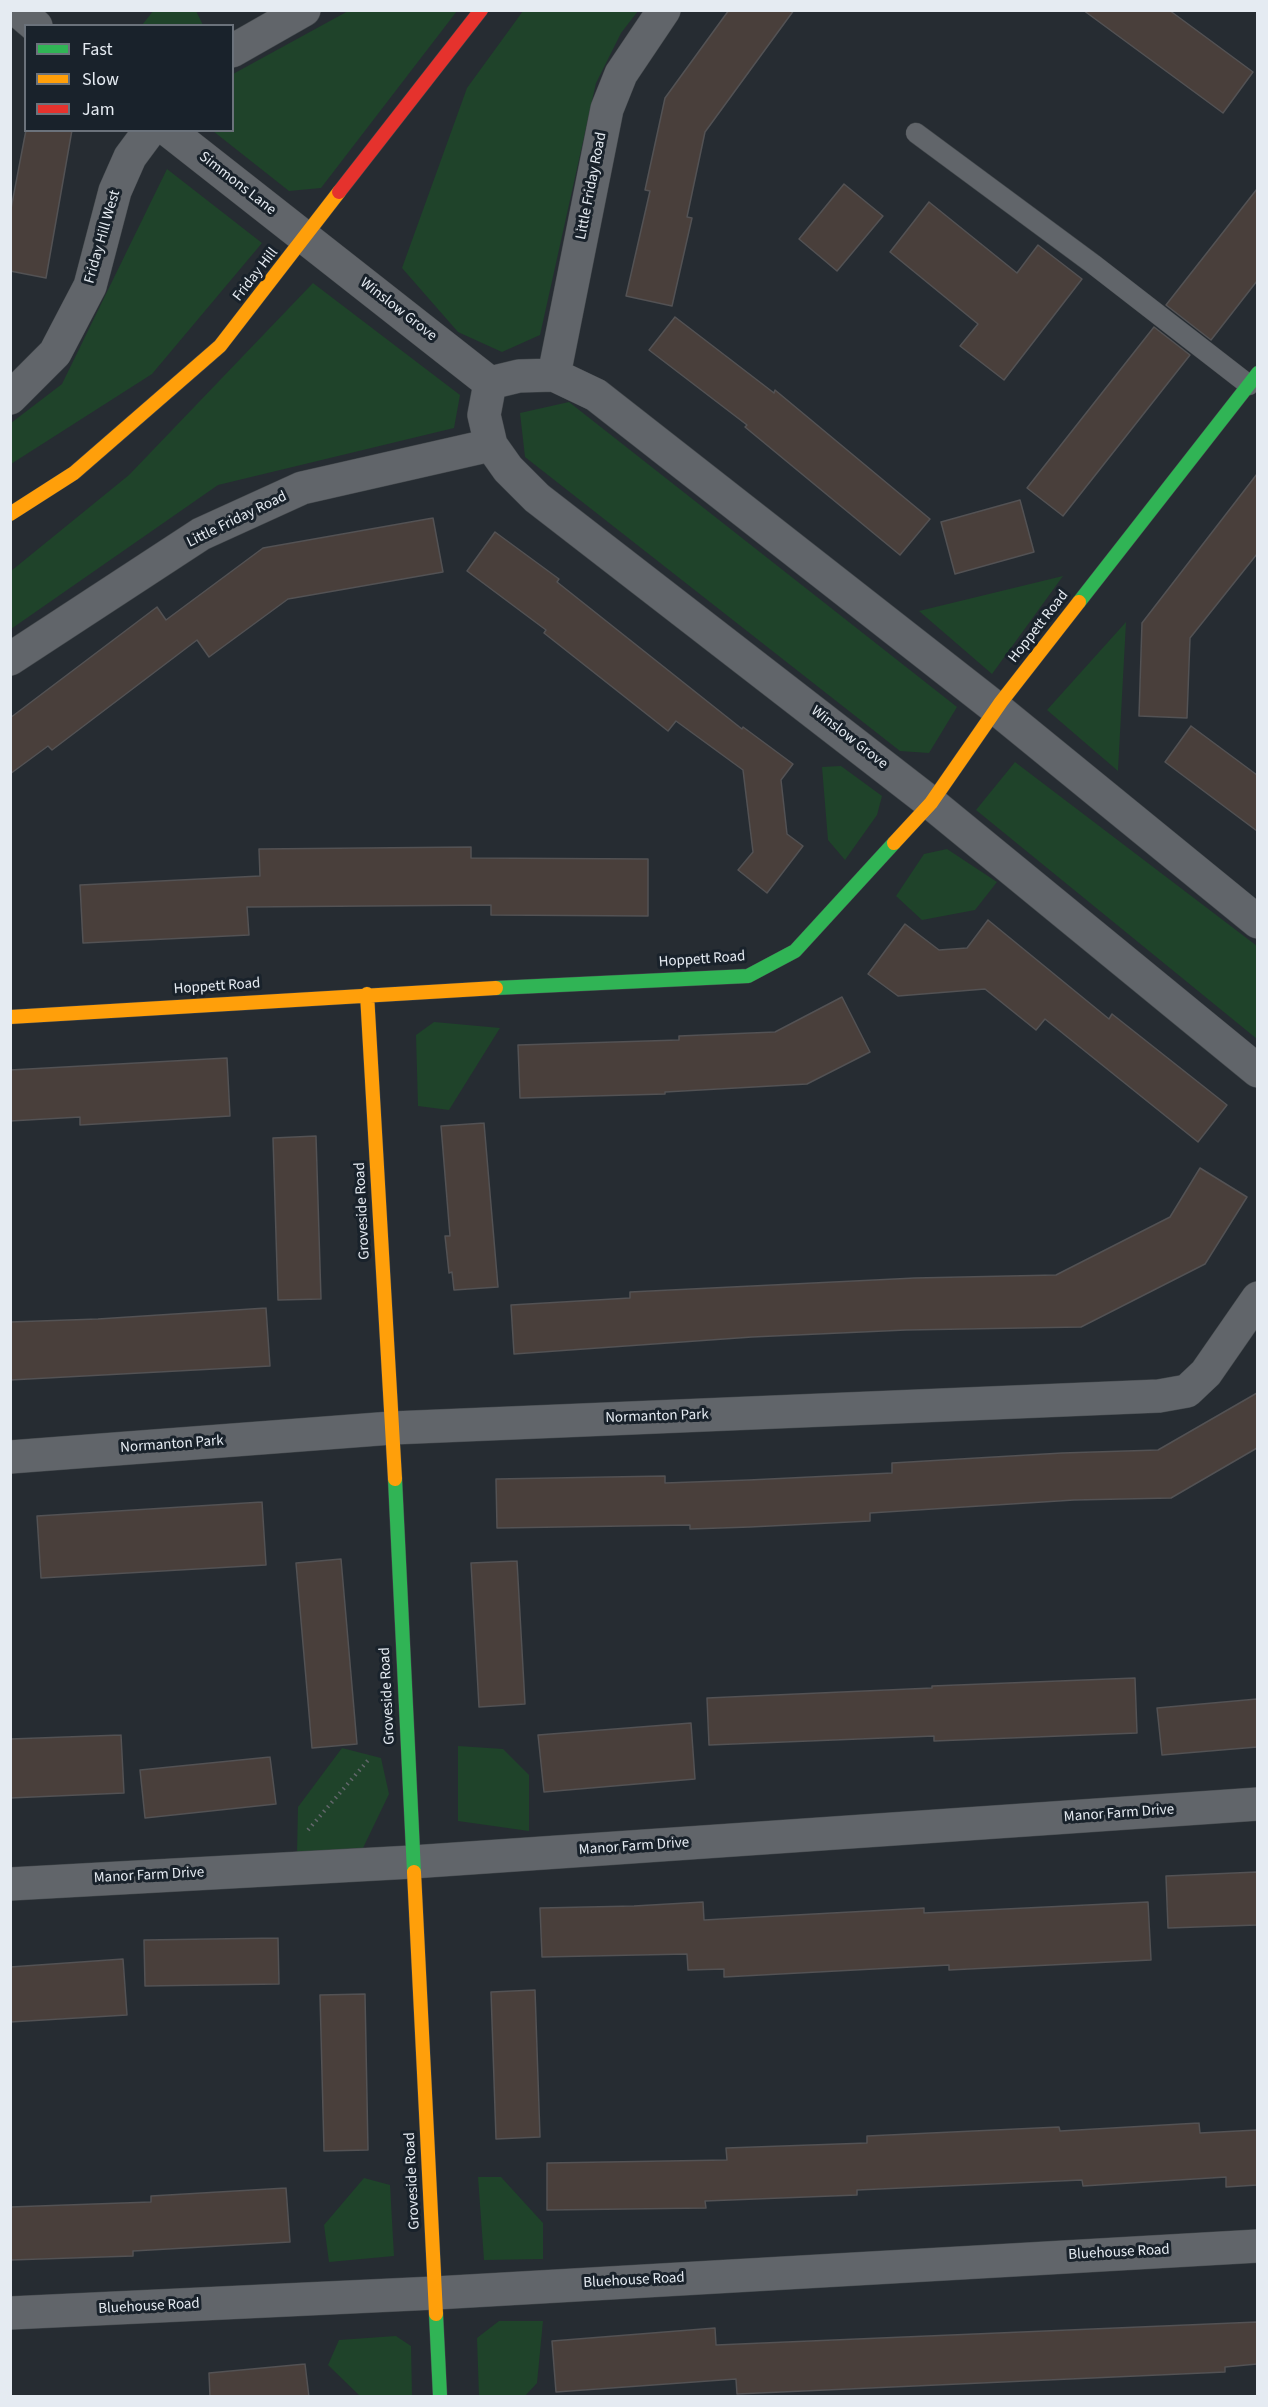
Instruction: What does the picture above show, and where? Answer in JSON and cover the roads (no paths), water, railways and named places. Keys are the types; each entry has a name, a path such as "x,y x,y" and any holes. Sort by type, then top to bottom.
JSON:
{"street":[{"path":"17,10 34,24"},
{"path":"234,50 304,10"},
{"name":"Friday Hill","path":"10,514 74,473 220,346 481,10"},
{"name":"Little Friday Road","path":"554,375 608,109 621,74 664,10"},
{"name":"Friday Hill West","path":"10,398 55,353 90,286 115,191 130,157 149,132"},
{"name":"Simmons Lane","path":"171,132 306,238"},
{"name":"Winslow Grove","path":"306,238 490,383 484,415 491,445 508,469 537,498 931,802 1257,1071"},
{"path":"490,383 519,376 554,375 596,395 997,709 1257,922"},
{"name":"Hoppett Road","path":"10,1017 367,994 748,976 795,951 931,802 997,709 1253,379"},
{"name":"Little Friday Road","path":"10,659 201,534 302,488 491,445"},
{"name":"Groveside Road","path":"367,994 393,1428 412,1862 440,2397"},
{"name":"Normanton Park","path":"10,1457 393,1428 1159,1396 1187,1391 1206,1373 1257,1298"},
{"name":"Manor Farm Drive","path":"10,1884 412,1862 1257,1804"},
{"name":"Bluehouse Road","path":"10,2313 435,2293 1257,2246"}],"lane":[{"path":"916,133 1253,379"}]}
